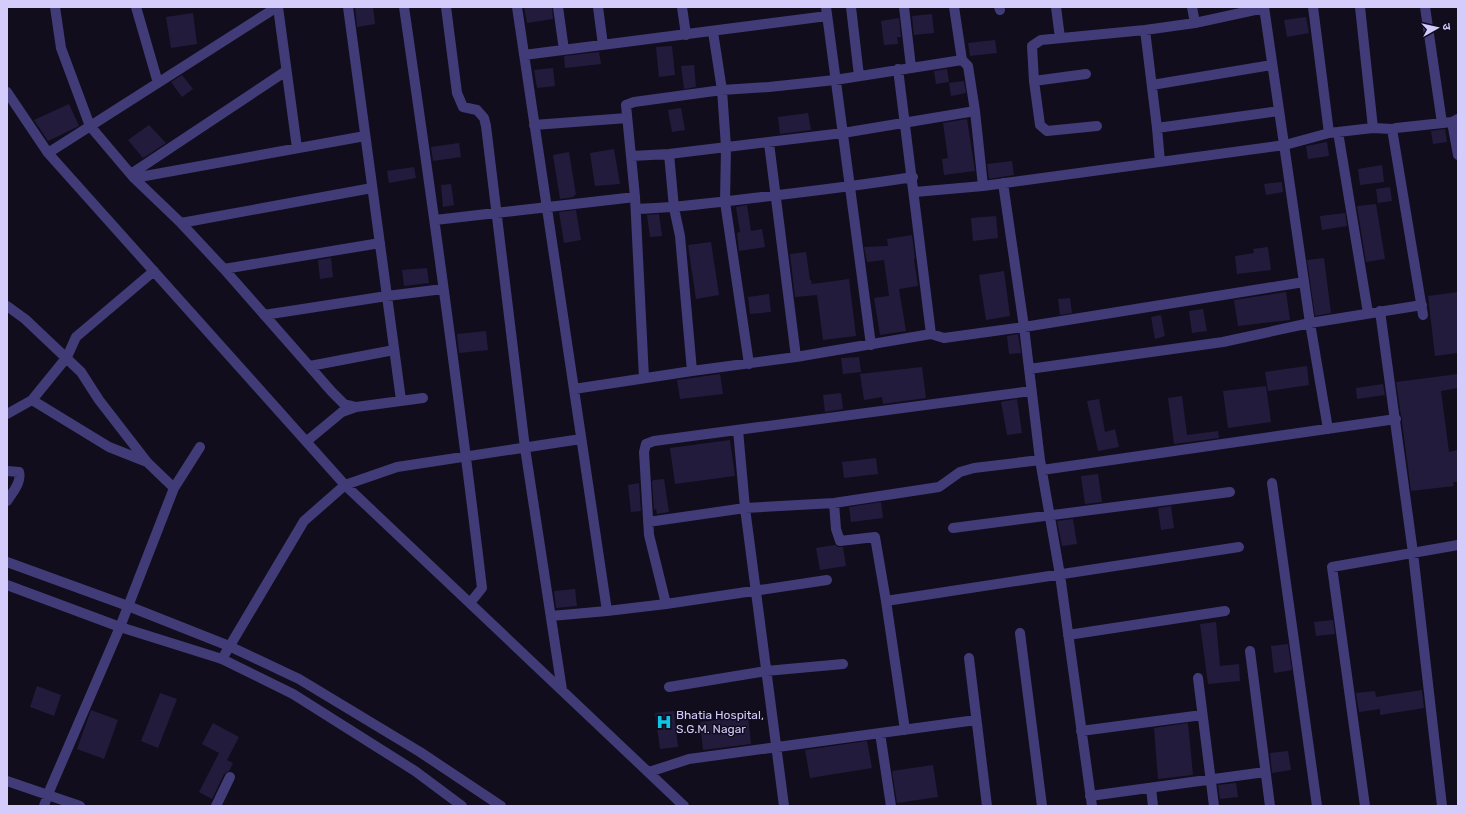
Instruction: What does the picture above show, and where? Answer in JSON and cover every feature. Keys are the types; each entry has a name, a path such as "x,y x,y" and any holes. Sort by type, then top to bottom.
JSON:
{"street":[{"path":"55,7 61,48 90,126 132,176 181,223 224,269 344,404 356,407"},
{"path":"136,7 158,83"},
{"path":"48,153 277,7 297,148"},
{"path":"348,7 401,400"},
{"path":"404,7 435,220 482,588 470,603"},
{"path":"446,7 457,93 463,107 477,110 484,118 486,126 525,448 562,690"},
{"path":"517,7 607,611"},
{"path":"558,7 564,50"},
{"path":"598,7 603,45"},
{"path":"682,7 686,34"},
{"path":"851,7 859,76"},
{"path":"904,7 912,67"},
{"path":"954,7 962,60 968,66 975,111 983,186"},
{"path":"1056,7 1060,38"},
{"path":"1192,7 1195,23"},
{"path":"1313,7 1333,132 1368,313"},
{"path":"1360,7 1373,128"},
{"path":"1425,7 1442,123"},
{"path":"1097,126 1047,131 1040,125 1034,81 1032,46 1041,40 1145,30 1195,23 1264,8 1310,323 1328,429"},
{"path":"524,56 686,34 714,32 826,12 871,345"},
{"path":"1145,30 1158,128 1160,162"},
{"path":"714,32 722,90 726,147 725,202 749,364"},
{"path":"644,378 636,209 626,105 634,102 722,90 835,80 962,60"},
{"path":"1152,85 1272,65"},
{"path":"898,69 913,177 931,334"},
{"path":"132,176 286,71"},
{"path":"1034,81 1086,74"},
{"path":"7,92 48,153 345,484 684,806"},
{"path":"632,156 669,154 769,143 905,124 975,111"},
{"path":"1158,128 1279,111"},
{"path":"534,125 627,118"},
{"path":"914,192 983,186 1285,145 1333,132 1373,128 1392,129 1455,120 1458,155"},
{"path":"1392,129 1423,315"},
{"path":"132,176 365,136"},
{"path":"769,143 796,357"},
{"path":"669,154 674,208 680,236 692,371"},
{"path":"636,209 674,208 850,187 913,177"},
{"path":"1003,183 1024,327 1041,465 1060,575 1091,801 1151,788 1265,772"},
{"path":"181,223 372,188"},
{"path":"435,220 635,197"},
{"path":"224,269 380,243"},
{"path":"7,414 32,400 67,357 76,337 154,271"},
{"path":"574,389 796,357 931,334 944,338 1024,327 1304,282"},
{"path":"264,315 443,289"},
{"path":"1028,369 1223,342 1310,323 1422,305"},
{"path":"7,306 25,319 67,357 81,372 99,400 147,462 174,488"},
{"path":"1380,311 1396,419 1413,553 1442,806"},
{"path":"310,366 394,350"},
{"path":"666,604 648,535 644,452 646,444 654,441 1031,391"},
{"path":"307,441 342,412 356,407 424,398"},
{"path":"32,400 109,447 147,462"},
{"path":"648,522 745,508 834,503 939,487 960,472 974,468 1041,465 1396,419"},
{"path":"738,430 745,508 784,806"},
{"path":"222,659 304,521 345,484 397,466 581,439"},
{"path":"44,806 120,627 174,488 200,447"},
{"path":"7,471 19,472 20,477 15,490 7,501"},
{"path":"1272,483 1317,806"},
{"path":"953,528 1230,492"},
{"path":"834,503 836,528 840,541 874,538 886,600 905,730"},
{"path":"1365,806 1332,567 1458,545"},
{"path":"886,600 1238,547"},
{"path":"7,562 128,606 229,646 299,679 420,752 501,806"},
{"path":"551,616 666,604 827,580"},
{"path":"7,585 120,627 222,659 293,694 415,771 462,806"},
{"path":"1068,634 1225,611"},
{"path":"1020,633 1042,806"},
{"path":"1250,650 1270,806"},
{"path":"968,658 987,806"},
{"path":"668,687 766,672 844,664"},
{"path":"1198,678 1214,806"},
{"path":"1082,731 1202,715"},
{"path":"649,772 689,759 976,720"},
{"path":"880,733 891,806"},
{"path":"216,806 230,778"},
{"path":"7,781 80,806"},
{"path":"1151,788 1153,806"}],"building":[{"path":"355,7 373,7 375,24 357,27"},
{"path":"524,7 552,7 553,19 527,23"},
{"path":"193,13 197,44 171,48 166,17"},
{"path":"932,14 934,33 914,35 912,16"},
{"path":"1306,17 1309,33 1287,37 1284,20"},
{"path":"899,18 901,37 897,37 898,44 884,45 881,21"},
{"path":"995,40 997,53 970,56 968,43"},
{"path":"672,46 675,75 659,77 656,47"},
{"path":"599,52 601,64 565,68 564,56"},
{"path":"694,65 696,87 684,89 681,66"},
{"path":"553,68 555,86 537,88 534,70"},
{"path":"947,69 949,82 936,84 934,71"},
{"path":"182,75 193,89 182,97 171,82"},
{"path":"964,81 966,93 951,96 949,83"},
{"path":"69,104 79,126 48,141 34,120"},
{"path":"681,108 685,130 672,132 668,110"},
{"path":"808,113 811,130 780,134 778,117"},
{"path":"967,119 975,171 944,175 942,159 948,158 943,123"},
{"path":"149,125 166,143 143,158 128,140"},
{"path":"1445,129 1447,142 1433,144 1431,131"},
{"path":"1327,142 1329,156 1308,159 1306,146"},
{"path":"459,143 461,157 433,161 431,147"},
{"path":"614,149 620,184 595,186 590,153"},
{"path":"569,152 576,195 574,195 574,197 560,199 553,155"},
{"path":"1012,161 1014,175 989,179 987,164"},
{"path":"1382,165 1384,182 1360,185 1358,169"},
{"path":"414,167 416,178 389,183 387,171"},
{"path":"1282,182 1283,192 1266,195 1264,184"},
{"path":"451,184 454,205 443,207 441,185"},
{"path":"1390,187 1392,201 1378,203 1376,189"},
{"path":"1376,204 1385,259 1366,262 1357,206"},
{"path":"747,205 751,231 762,229 765,247 739,251 737,233 740,232 736,207"},
{"path":"576,210 581,240 564,243 559,212"},
{"path":"1345,213 1347,226 1322,230 1320,216"},
{"path":"659,214 662,236 650,237 647,215"},
{"path":"996,216 998,238 973,241 971,218"},
{"path":"912,235 918,286 899,289 906,331 880,335 874,298 889,296 884,260 867,262 864,247 888,246 887,239"},
{"path":"711,242 719,295 696,299 688,245"},
{"path":"1268,247 1271,270 1237,274 1235,256 1254,253 1253,249"},
{"path":"806,252 810,280 812,284 849,279 856,336 823,340 817,295 795,297 790,254"},
{"path":"331,258 333,277 320,279 318,260"},
{"path":"1324,258 1331,313 1315,316 1307,260"},
{"path":"427,268 429,283 404,286 402,270"},
{"path":"1004,271 1010,316 986,320 979,275"},
{"path":"1286,292 1290,320 1238,326 1234,300"},
{"path":"1458,292 1458,353 1435,356 1428,296"},
{"path":"769,294 771,312 750,314 748,297"},
{"path":"1070,298 1072,313 1060,315 1058,299"},
{"path":"1203,309 1207,331 1192,333 1189,311"},
{"path":"1161,315 1165,336 1155,339 1151,317"},
{"path":"486,331 488,350 459,353 457,334"},
{"path":"1018,334 1021,353 1009,354 1007,336"},
{"path":"859,357 861,372 843,374 841,358"},
{"path":"1307,366 1309,385 1268,391 1265,372"},
{"path":"922,367 926,398 883,404 882,397 864,400 860,374"},
{"path":"720,374 723,394 680,399 677,380"},
{"path":"1458,374 1458,388 1441,391 1449,452 1458,450 1458,482 1453,482 1454,486 1411,491 1396,382"},
{"path":"1383,384 1385,395 1357,399 1356,388"},
{"path":"1266,386 1271,422 1228,428 1223,391"},
{"path":"841,393 843,409 825,412 823,395"},
{"path":"1182,396 1187,435 1218,431 1219,438 1174,444 1168,398"},
{"path":"1017,399 1022,433 1007,435 1001,402"},
{"path":"1099,399 1105,432 1115,429 1119,447 1098,451 1087,401"},
{"path":"730,440 735,476 675,484 670,448"},
{"path":"876,458 878,474 844,478 842,462"},
{"path":"1098,474 1102,502 1085,504 1081,476"},
{"path":"664,479 669,512 657,514 656,509 654,510 652,482 653,480"},
{"path":"639,483 641,511 631,512 628,485"},
{"path":"881,502 883,518 851,522 849,507"},
{"path":"1171,506 1174,528 1161,530 1158,508"},
{"path":"1073,519 1077,544 1062,546 1057,521"},
{"path":"835,545 838,547 843,547 846,566 820,570 816,548"},
{"path":"575,589 577,606 556,608 554,591"},
{"path":"1333,620 1335,634 1316,636 1314,622"},
{"path":"1216,622 1220,666 1239,664 1240,681 1208,684 1200,624"},
{"path":"1288,644 1292,670 1274,673 1271,646"},
{"path":"37,686 61,695 54,716 30,707"},
{"path":"1422,690 1424,708 1380,715 1380,709 1359,712 1356,693 1375,691 1376,697"},
{"path":"160,693 177,699 158,748 141,741"},
{"path":"91,710 118,720 104,759 77,749"},
{"path":"674,711 678,747 660,749 655,713"},
{"path":"748,716 751,744 703,750 700,722"},
{"path":"213,723 239,737 227,760 233,763 229,771 224,774 212,799 199,792 219,753 202,744"},
{"path":"1188,723 1193,775 1158,779 1154,728"},
{"path":"867,741 872,768 810,778 805,750"},
{"path":"1288,751 1291,770 1272,773 1270,753"},
{"path":"933,765 938,797 897,803 892,771"},
{"path":"1236,783 1238,797 1220,799 1218,785"}],"place":[{"name":"Bhatia Hospital, S.G.M. Nagar","path":"664,722"}]}
